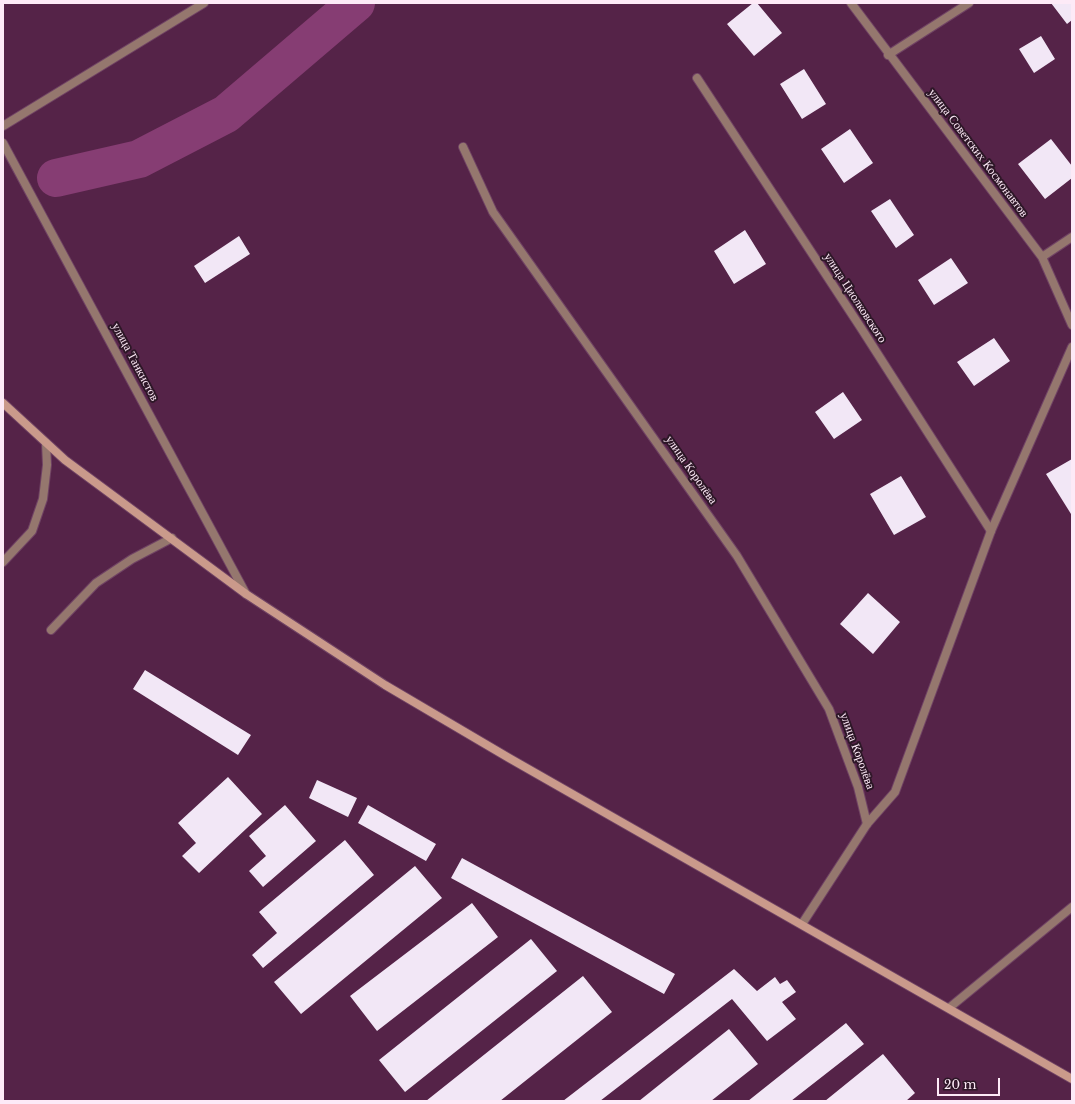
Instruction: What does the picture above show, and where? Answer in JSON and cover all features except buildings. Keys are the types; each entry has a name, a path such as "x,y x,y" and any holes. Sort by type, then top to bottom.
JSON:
{"main road":[{"path":"3,403 65,460 246,594 386,686 516,762 1072,1079"}],"street":[{"path":"3,126 204,3"},
{"name":"улица Советских Космонавтов","path":"851,3 888,55 1042,257 1072,326"},
{"path":"888,55 969,3"},
{"name":"улица Циолковского","path":"697,78 861,328 991,531"},
{"name":"улица Танкистов","path":"3,143 246,594"},
{"name":"улица Королёва","path":"464,147 493,212 737,556 829,709 858,787 867,824"},
{"path":"1042,257 1072,237"},
{"path":"802,924 867,824 895,792 991,531 1072,347"},
{"path":"3,562 32,531 44,499 47,465 46,443"},
{"path":"51,630 96,583 132,559 172,538"},
{"path":"949,1008 1072,907"}],"waterway":[{"path":"56,178 139,159 226,114 356,3"}]}
